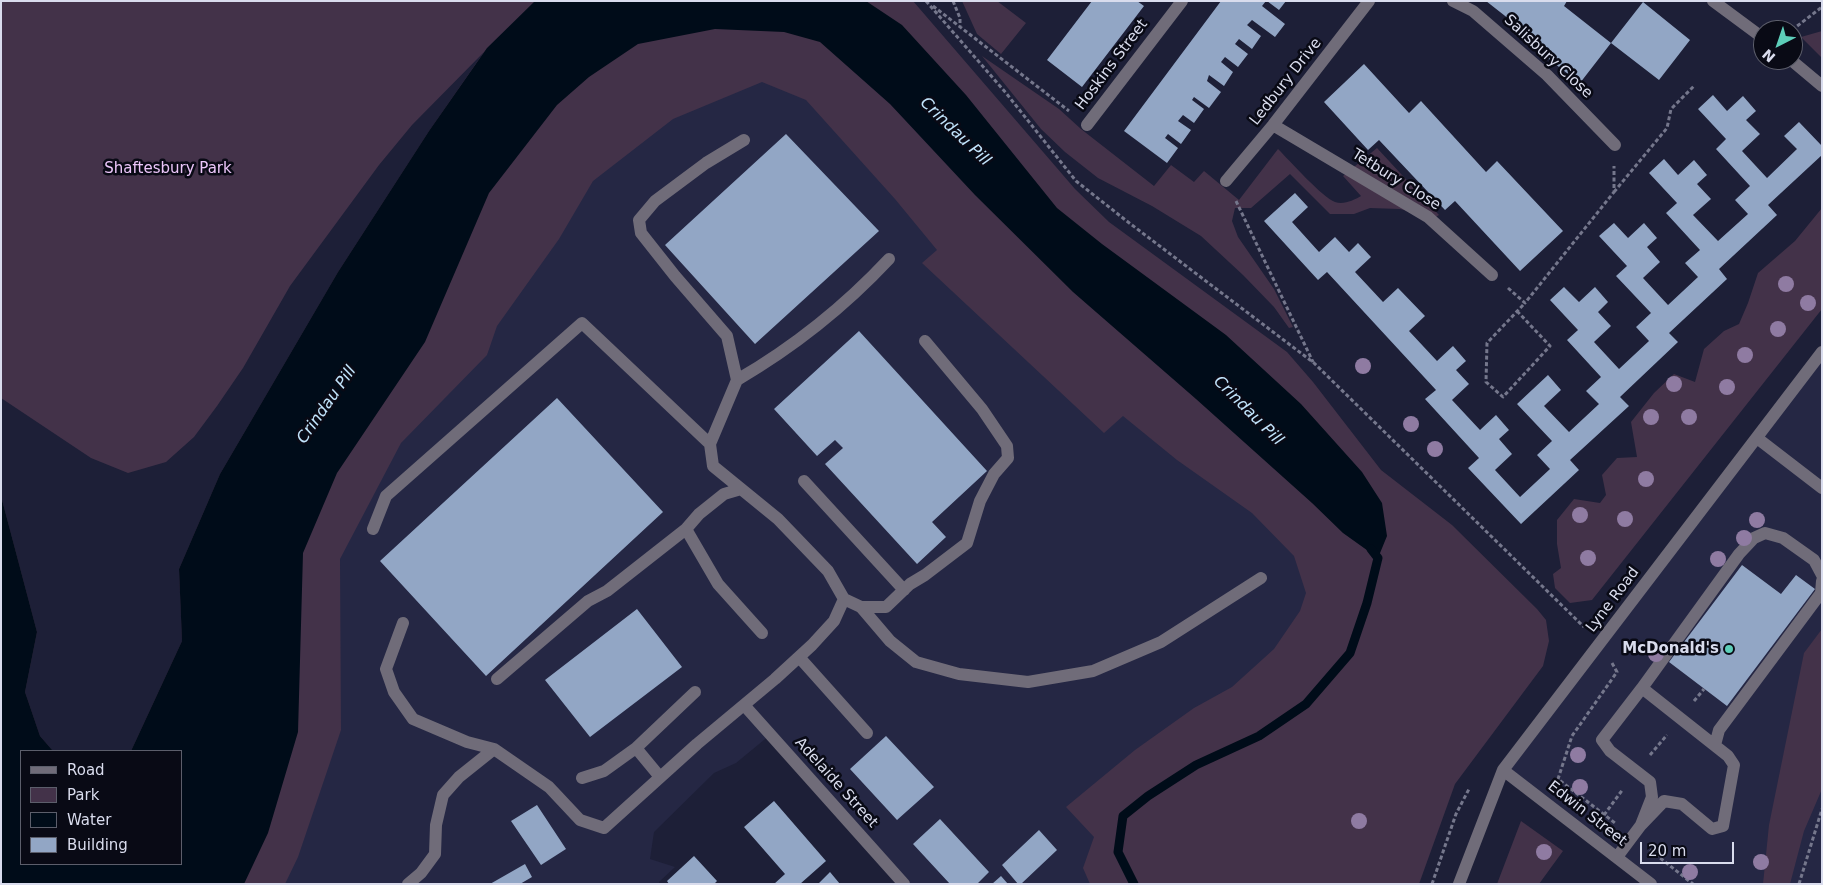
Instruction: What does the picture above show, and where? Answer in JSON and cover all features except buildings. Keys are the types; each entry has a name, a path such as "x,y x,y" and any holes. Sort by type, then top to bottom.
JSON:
{"street":[{"name":"Hoskins Street","path":"1087,125 1182,1"},
{"name":"Ledbury Drive","path":"1226,181 1273,126 1369,1"},
{"name":"Salisbury Close","path":"1453,1 1473,11 1547,75 1614,145"},
{"path":"1713,1 1753,31"},
{"path":"1803,70 1822,86"},
{"name":"Tetbury Close","path":"1273,126 1428,217 1492,274"},
{"path":"744,140 706,163 655,201 639,220 640,233 727,336 737,380 710,444 713,466 778,520 828,571 844,599 861,607 890,641 916,662 959,674 1028,682 1093,671 1161,642 1261,578"},
{"path":"737,380 763,365 809,332 869,280 888,259"},
{"path":"373,529 386,496 582,323 710,444"},
{"path":"861,607 886,607 910,584 925,575 967,542 980,501 994,474 1008,458 1007,446 982,409 924,341"},
{"name":"Lyne Road","path":"1459,884 1503,770 1822,352"},
{"path":"1757,438 1822,488"},
{"path":"804,482 904,590"},
{"path":"497,679 588,601 607,591 686,529 699,514 724,494 741,489"},
{"path":"686,529 718,584 762,632"},
{"path":"1641,825 1652,797 1650,782 1610,751 1602,740 1739,554 1754,538 1765,533 1783,538 1814,560 1822,575"},
{"path":"1715,745 1719,730 1821,593 1822,581"},
{"path":"403,623 386,669 394,692 413,719 467,742 494,749 549,787 580,820 604,828 799,657 834,621 844,599"},
{"path":"799,657 867,733"},
{"path":"1617,857 1641,825 1664,800 1682,804 1712,829 1723,826 1734,765 1728,756 1715,745 1642,688"},
{"path":"582,778 604,771 636,748 695,692"},
{"name":"Adelaide Street","path":"744,705 904,884"},
{"path":"636,748 660,777"},
{"path":"408,884 421,873 435,854 436,825 443,795 459,777 494,749"},
{"name":"Edwin Street","path":"1503,770 1650,884"}],"path":[{"path":"926,1 1087,125"},
{"path":"926,1 1006,93 1076,181 1314,363 1584,628"},
{"path":"953,1 960,18 960,27"},
{"path":"1803,22 1822,7"},
{"path":"1517,312 1550,346 1503,397 1486,382 1487,343 1525,303 1666,128 1671,109 1695,85"},
{"path":"1614,145 1614,192"},
{"path":"1226,181 1314,363"},
{"path":"1492,274 1525,303"},
{"path":"1558,779 1572,736 1617,672 1601,642"},
{"path":"1604,815 1636,772 1704,689"},
{"path":"1799,884 1822,809"}],"shaded area":[{"path":"784,32 1378,558 1134,884 904,884 770,735 736,763 714,773 654,832 650,859 675,867 659,882 660,884 244,884 303,553 489,193"},
{"path":"1822,352 1822,884 1651,884 1503,770"}],"green space":[{"name":"Shaftesbury Park","path":"1,1 913,1 1075,189 1109,222 1287,352 1313,382 1381,470 1452,525 1537,609 1546,620 1549,641 1543,666 1455,784 1419,884 1090,884 1083,868 1094,837 1066,807 1135,750 1194,708 1232,687 1274,649 1300,611 1306,593 1294,556 1252,513 1177,460 1123,416 1104,433 922,263 937,250 895,199 806,100 762,82 673,119 593,181 559,239 497,326 487,355 401,443 340,559 341,730 298,857 285,884 1,884 1,496 37,632 25,692 40,736 52,750 20,750 20,865 182,865 182,750 131,750 182,641 179,569 220,474 338,272 429,131 484,52 412,125 379,165 290,286 243,368 217,406 194,437 166,462 128,473 91,458 1,398"},
{"path":"962,1 997,1 1026,23 1001,54 977,34"},
{"path":"1822,31 1822,58 1803,39 1803,36"},
{"path":"982,56 1059,109 1081,129 1154,186 1171,165 1194,182 1204,171 1239,200 1278,149 1323,194 1335,202 1345,202 1361,196 1343,176 1377,148 1439,215 1434,218 1400,209 1370,208 1354,214 1330,214 1290,174 1251,208 1235,208 1232,221 1238,237 1274,289 1293,327 1289,328 1274,307 1201,236 1152,206 1098,178 1065,152 1041,129"},
{"path":"1822,208 1822,309 1592,600 1570,603 1555,588 1553,574 1561,568 1557,544 1557,520 1574,499 1600,503 1606,495 1602,475 1617,458 1637,457 1631,422 1654,393 1674,374 1695,382 1704,349 1724,331 1739,324 1758,273 1795,241"},
{"path":"1822,629 1822,789 1804,831 1790,884 1763,884 1769,825 1804,653"},
{"path":"1521,821 1563,851 1539,884 1497,884"}],"water":[{"path":"535,1 866,1 902,25 966,95 1057,208 1102,244 1226,335 1301,404 1362,472 1382,503 1387,536 1378,558 1343,533 1196,399 1073,292 975,195 890,104 820,42 784,32 715,29 638,44 589,77 557,105 489,193 425,342 337,473 303,553 298,732 268,833 244,884 1,884 1,496 37,632 25,692 40,736 52,750 20,750 20,865 182,865 182,750 131,750 182,641 179,569 220,474 338,272 429,131 487,48"}],"waterway":[{"name":"Crindau Pill","path":"1134,884 1118,852 1123,816 1148,796 1196,765 1259,736 1306,704 1350,653 1367,603 1378,558 1371,549"}],"place":[{"name":"McDonald's","path":"1729,649"}]}
